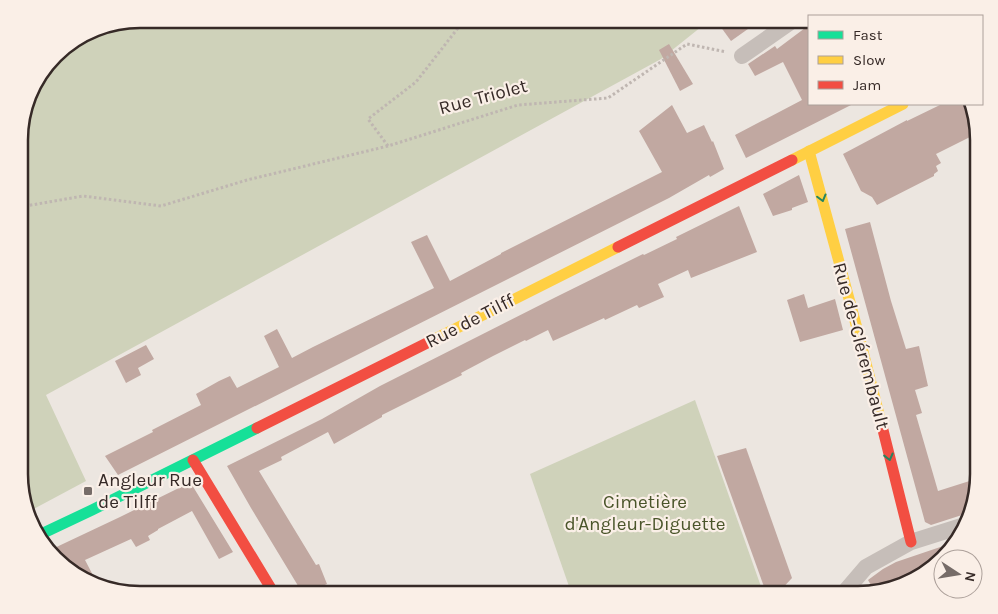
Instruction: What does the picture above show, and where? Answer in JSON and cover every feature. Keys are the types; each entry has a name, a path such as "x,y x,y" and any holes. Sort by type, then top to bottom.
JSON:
{"main road":[{"name":"Rue de Tilff","path":"44,533 901,105"},
{"name":"Rue de-Clérembault","path":"809,151 858,332 910,542"},
{"path":"193,460 269,586"}],"street":[{"path":"742,56 782,28"},
{"path":"850,586 866,567 910,542 958,527"}],"path":[{"name":"Rue Triolet","path":"458,28 416,82 368,119 388,146 518,104 608,98 687,44 742,56"},
{"path":"28,206 82,196 161,206 247,180 388,146"}],"green space":[{"path":"125,28 700,28 661,59 46,395 86,481 33,509 28,489 28,125 33,103 42,83 55,66 77,46 103,33"},
{"name":"Cimetière d'Angleur-Diguette","path":"695,400 761,586 569,586 530,474"}],"building":[{"path":"722,28 749,28 731,41"},
{"path":"805,28 808,28 808,105 851,105 746,158 735,135 802,100 783,62 755,76 748,64 775,46 777,49"},
{"path":"669,44 693,84 680,91 659,50"},
{"path":"672,105 687,133 704,125 713,141 724,169 118,475 105,456 201,405 196,394 219,381 230,376 237,388 279,367 264,336 277,329 292,358 434,288 411,242 427,235 450,281 501,253 662,172 639,131"},
{"path":"940,105 965,105 970,137 936,154 941,163 936,166 938,171 934,176 877,205 872,197 861,191 843,154"},
{"path":"799,175 808,202 773,216 763,194"},
{"path":"739,206 757,252 691,278 688,270 658,284 664,297 639,308 637,305 605,320 604,318 553,341 548,330 525,340 461,373 462,375 382,415 382,417 334,444 328,432 281,457 282,460 259,471 316,565 319,564 327,584 322,586 298,586 227,466 322,419 380,386 556,297 677,239 676,237"},
{"path":"870,222 906,349 919,346 928,386 915,390 922,413 916,415 938,491 970,481 963,515 931,525 925,522 845,229"},
{"path":"804,294 808,308 835,299 843,330 800,342 787,300"},
{"path":"146,345 154,359 138,368 141,375 126,383 115,361"},
{"path":"746,448 792,578 784,586 764,586 717,456"},
{"path":"189,483 233,552 219,559 192,511 158,529 148,536 150,540 136,547 131,539 85,560 94,577 77,568 55,548"},
{"path":"933,549 933,558 915,572 888,583 871,585 868,580 896,562"}],"traffic: fast":[{"path":"44,533 257,428"}],"traffic: slow":[{"path":"792,160 901,105"},
{"path":"809,151 882,426"},
{"path":"435,339 618,247"}],"traffic: jam":[{"path":"618,247 792,160"},
{"path":"257,428 435,339"},
{"path":"882,426 911,542"},
{"path":"193,460 270,586"}],"place":[{"name":"Angleur Rue de Tilff","path":"88,491"}]}
